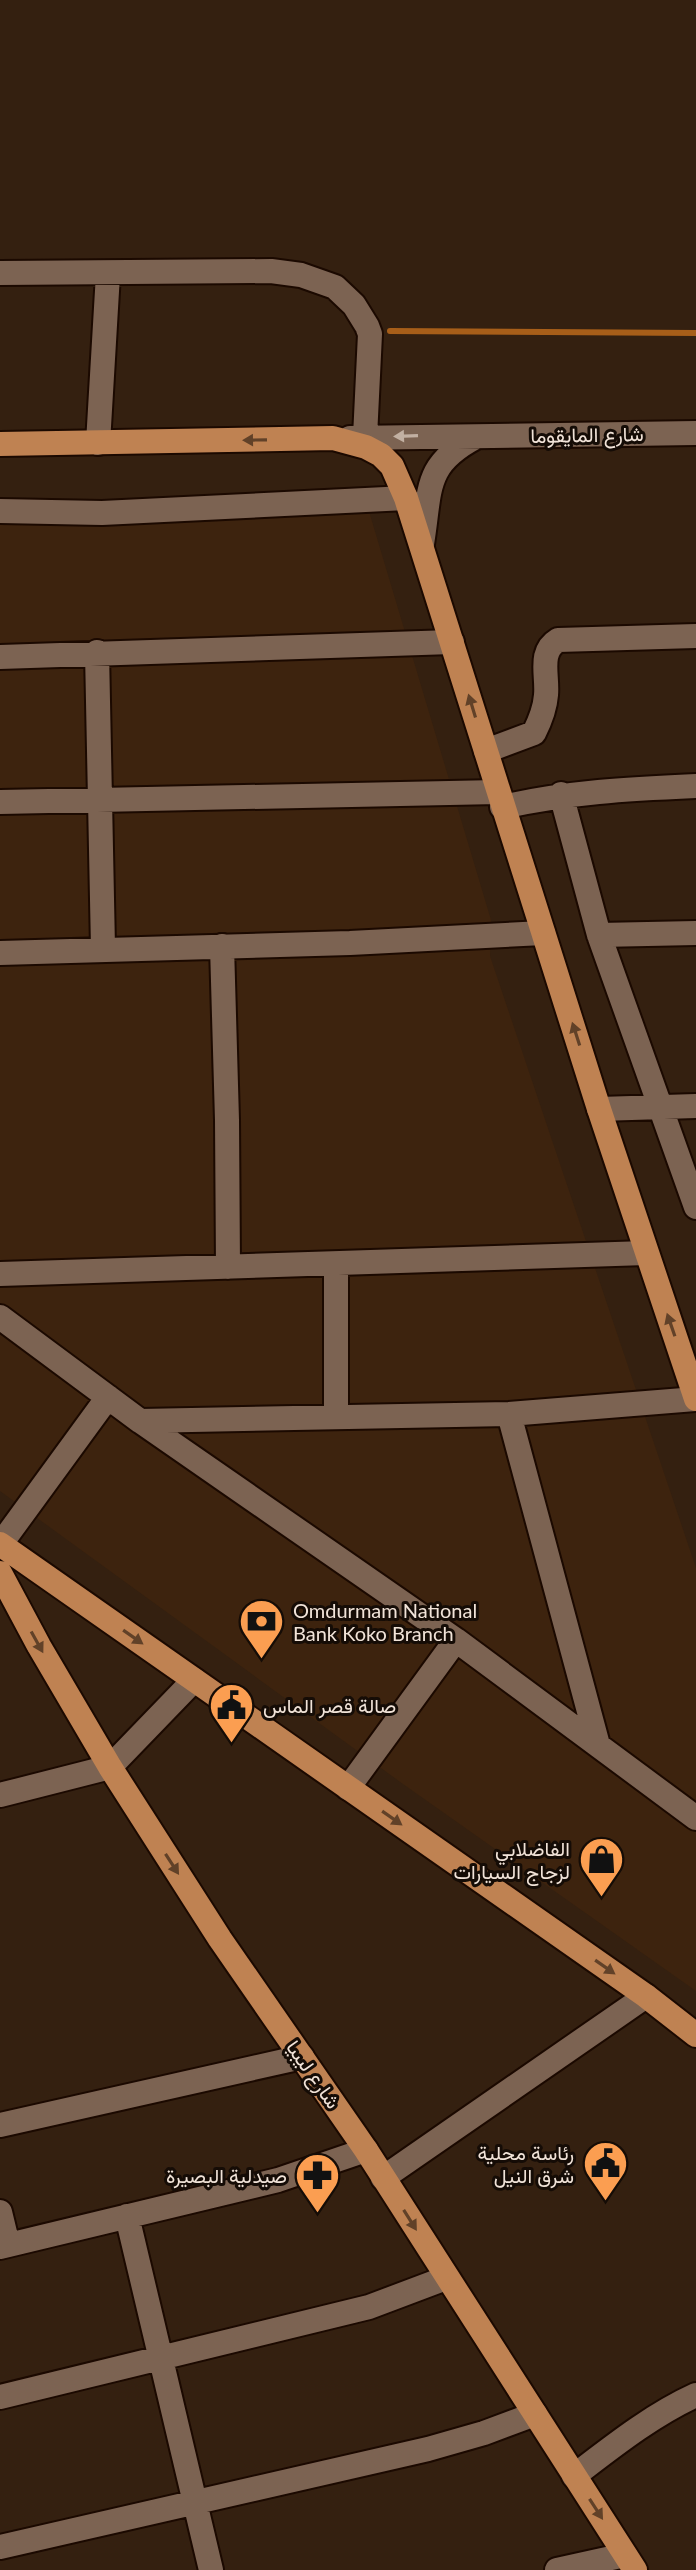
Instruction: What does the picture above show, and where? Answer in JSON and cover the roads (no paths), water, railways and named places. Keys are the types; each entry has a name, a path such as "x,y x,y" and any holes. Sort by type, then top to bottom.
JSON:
{"main road":[{"path":"0,444 333,438 366,447 392,466 422,544 599,1109 696,1399"},
{"path":"0,1544 646,1996 696,2035"},
{"name":"شارع ليبيا","path":"1,1578 8,1606 110,1767 220,1939 366,2150 630,2563"}],"street":[{"path":"0,273 271,271 301,275 335,287 354,305 370,334 365,437"},
{"path":"98,443 108,274"},
{"name":"شارع المايقوما","path":"333,438 696,433"},
{"path":"422,544 434,473 442,459 478,435"},
{"path":"0,511 102,513 406,498"},
{"path":"486,751 534,733 546,694 545,655 549,645 558,640 696,636"},
{"path":"0,657 452,642"},
{"path":"97,652 103,948"},
{"path":"0,802 500,799 612,789 696,786"},
{"path":"561,794 599,935 696,1207"},
{"path":"0,953 543,933"},
{"path":"599,935 696,933"},
{"path":"222,946 228,1267"},
{"path":"599,1109 696,1106"},
{"path":"0,1274 646,1253"},
{"path":"336,1264 336,1417"},
{"path":"0,1317 140,1421 456,1640 696,1818"},
{"path":"0,1544 108,1397"},
{"path":"140,1421 509,1414 696,1399"},
{"path":"509,1414 598,1745"},
{"path":"348,1788 456,1640"},
{"path":"0,1795 110,1767 194,1680"},
{"path":"383,2178 646,1996"},
{"path":"0,2125 302,2057"},
{"path":"0,2212 4,2246 278,2180 366,2150"},
{"path":"127,2216 211,2570"},
{"path":"0,2397 369,2307 446,2278"},
{"path":"574,2476 656,2418 696,2395"},
{"path":"0,2547 428,2449 535,2414"},
{"path":"557,2570 630,2563"}],"waterway":[{"path":"390,331 696,333"}],"place":[{"name":"Omdurmam National Bank Koko Branch","path":"262,1660"},
{"name":"صالة قصر الماس","path":"232,1744"},
{"name":"الفاضلابي لزجاج السيارات","path":"601,1898"},
{"name":"رئاسة محلية شرق النيل","path":"605,2202"},
{"name":"صيدلية البصيرة","path":"318,2214"}]}
